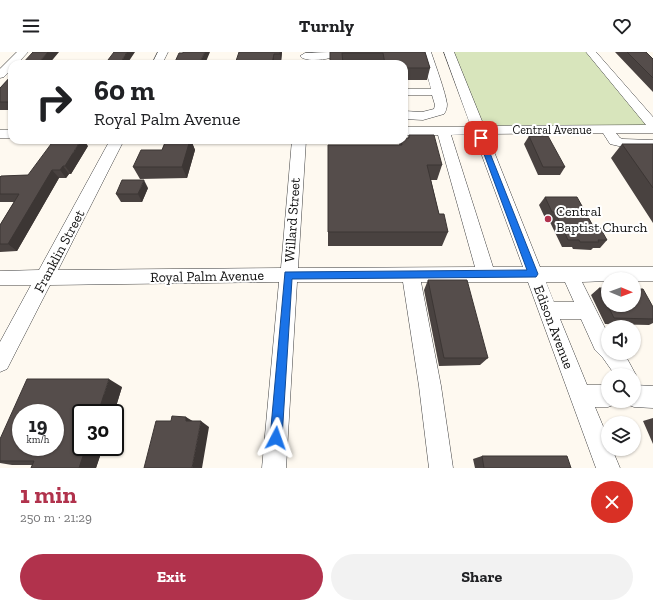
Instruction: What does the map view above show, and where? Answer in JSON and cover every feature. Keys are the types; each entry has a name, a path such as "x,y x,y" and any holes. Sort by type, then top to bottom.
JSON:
{"street":[{"path":"15,60 23,52"},
{"path":"305,57 326,56 326,52"},
{"path":"408,115 423,116 440,111 441,105 438,92 426,52"},
{"name":"Edison Avenue","path":"448,52 608,468"},
{"path":"591,52 653,125"},
{"path":"0,75 8,67"},
{"path":"408,92 438,92"},
{"path":"607,130 615,141 623,143 653,144"},
{"name":"Central Avenue","path":"408,131 653,130"},
{"path":"443,131 486,274"},
{"name":"Franklin Street","path":"0,362 115,144"},
{"name":"Willard Street","path":"274,468 299,144"},
{"path":"570,274 601,341"},
{"name":"Royal Palm Avenue","path":"0,278 288,275 653,274"},
{"path":"411,275 430,386 441,468"},
{"path":"547,310 587,311"},
{"path":"580,396 601,396"}],"green space":[{"path":"450,52 589,52 653,127 481,129"}],"building":[{"path":"33,52 48,52 41,60 26,60"},
{"path":"114,52 127,52 122,60 108,60"},
{"path":"205,52 201,60 176,60 179,53"},
{"path":"239,52 280,52 280,54 274,54 273,60 236,60"},
{"path":"330,52 425,52 430,68 408,68 408,60 384,60 383,53 342,53 343,60 330,60"},
{"path":"627,52 646,52 653,59 653,78"},
{"path":"8,79 8,102 0,102 0,88"},
{"path":"409,135 434,135 442,165 427,165 439,214 444,214 448,232 328,232 328,145 402,145 408,144"},
{"path":"529,136 548,136 565,167 543,167"},
{"path":"51,144 79,144 65,166 63,166 60,170 52,170 8,244 0,244 0,225 19,194 0,194 0,177 28,175"},
{"path":"164,144 189,144 182,167 133,167 141,150 162,150"},
{"path":"622,144 653,144 653,188"},
{"path":"122,180 144,180 138,194 116,194"},
{"path":"545,197 577,197 593,226 599,226 607,240 598,240 599,242 580,242 579,240 568,240 555,212 552,212"},
{"path":"428,280 467,280 488,358 444,358"},
{"path":"641,289 643,289 653,307 653,319 614,318 611,312 641,312"},
{"path":"27,379 109,379 101,404 72,404 72,456 83,456 79,468 31,468 34,461 0,461 0,439 12,412 12,456 64,456 64,404 16,404"},
{"path":"172,416 186,417 186,421 201,421 192,468 144,468 156,421 171,421"},
{"path":"482,456 567,456 571,468 484,468"}],"place":[{"name":"Central Baptist Church","path":"548,219"}],"route":[{"path":"276,438 288,275 533,274 481,138"}]}
